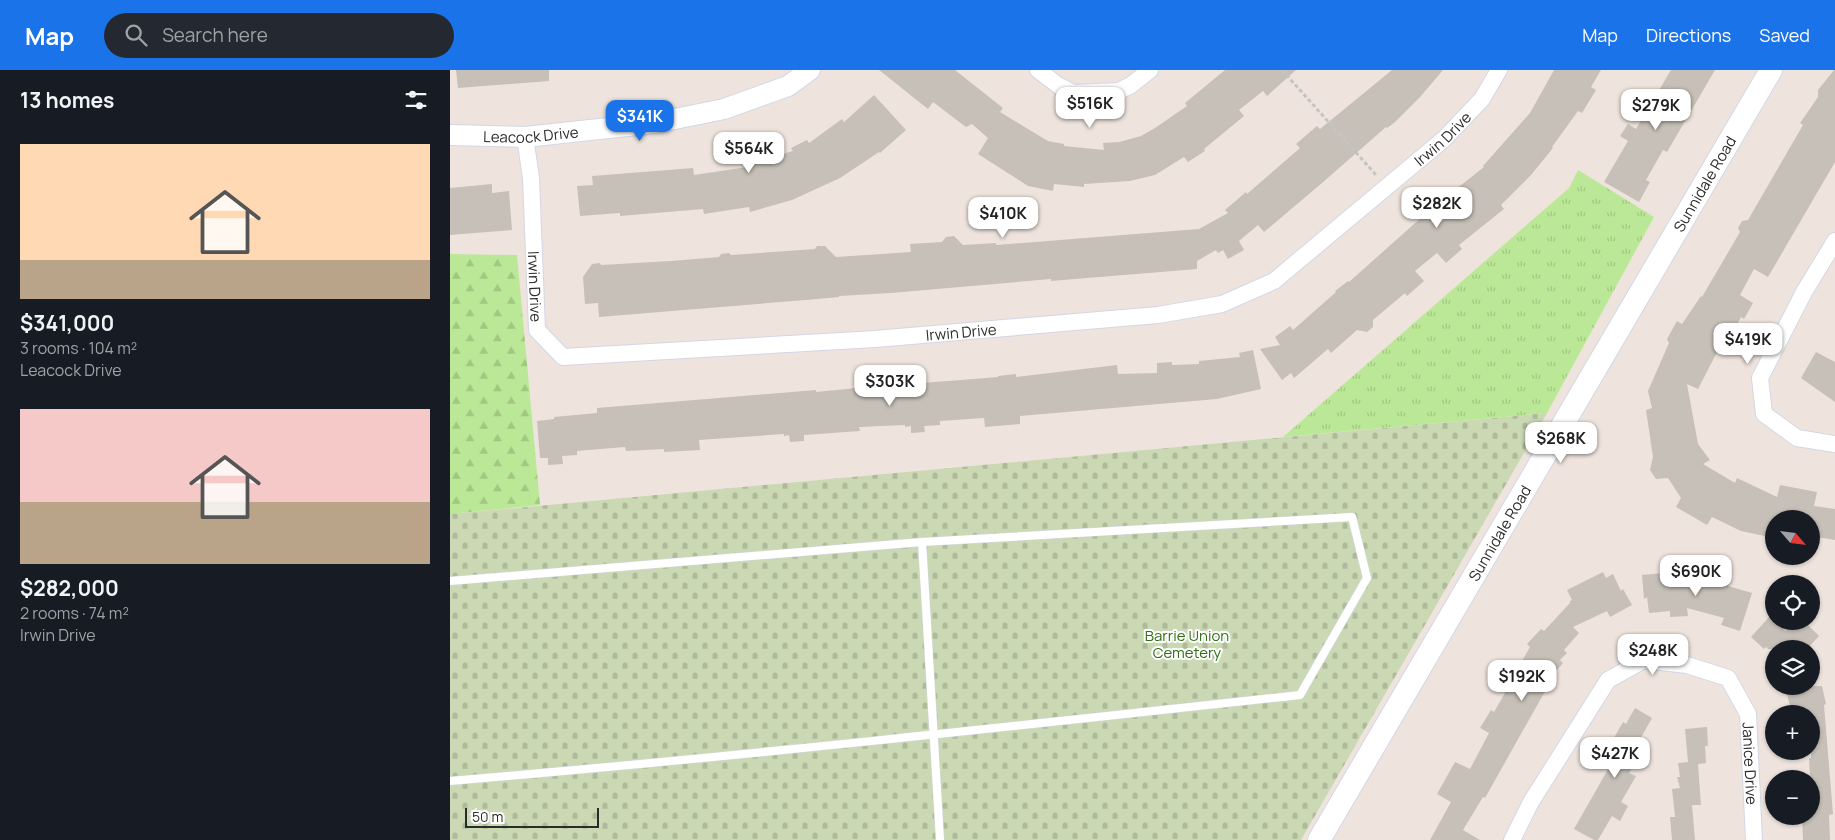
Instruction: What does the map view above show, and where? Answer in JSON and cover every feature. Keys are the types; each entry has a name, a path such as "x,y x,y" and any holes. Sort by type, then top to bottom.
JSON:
{"main road":[{"name":"Sunnidale Road","path":"1319,840 1771,70"}],"street":[{"name":"Leacock Drive","path":"450,135 525,137 655,123 724,109 788,86 810,70"},
{"path":"1038,70 1059,86 1073,93 1119,91 1131,85 1150,70"},
{"name":"Irwin Drive","path":"525,137 531,178 537,330 563,357 885,338 1158,315 1222,304 1274,281 1444,140 1482,99 1499,70"},
{"path":"1835,241 1804,292 1760,378 1764,414 1797,438 1835,444"},
{"name":"Janice Drive","path":"1512,840 1531,802 1608,680 1644,660 1687,665 1728,678 1748,714 1754,840"}],"lane":[{"path":"450,580 922,542 1352,516 1367,578 1300,695 933,736 450,780"},
{"path":"922,542 940,840"}],"path":[{"path":"1282,70 1387,188"}],"green space":[{"path":"1578,170 1654,217 1547,413 1283,437 1569,188"},
{"path":"450,254 517,255 540,505 450,514"},
{"name":"Barrie Union Cemetery","path":"1547,413 1301,840 450,840 450,514"}],"building":[{"path":"456,70 549,70 549,81 458,88"},
{"path":"879,70 955,70 1003,108 1000,112 1048,141 1064,144 1064,146 1104,150 1103,143 1119,142 1141,136 1155,128 1187,106 1185,103 1225,70 1296,70 1267,96 1263,91 1239,110 1244,116 1204,149 1205,151 1188,162 1184,157 1155,175 1130,181 1084,184 1084,187 1054,184 1053,191 1028,186 978,154 988,138 972,124 966,127 933,102 928,109"},
{"path":"1392,70 1443,70 1394,123 1386,127 1264,232 1258,225 1239,241 1244,250 1228,259 1223,250 1218,253 1216,250 1197,261 1197,269 839,296 599,317 598,303 585,304 583,277 592,264 600,263 601,265 671,261 719,257 721,254 729,253 731,255 815,249 817,246 825,246 836,257 911,252 910,244 942,242 946,237 954,236 963,245 996,243 996,245 1199,229 1228,213 1225,210 1246,192 1247,194 1300,148 1296,144 1317,126 1320,129"},
{"path":"1554,70 1601,70 1591,87 1596,90 1582,113 1578,111 1553,148 1531,175 1501,205 1504,209 1459,245 1462,249 1446,263 1437,253 1415,271 1424,281 1407,296 1405,293 1373,320 1373,327 1367,332 1357,330 1331,353 1328,349 1294,378 1291,373 1282,380 1260,349 1280,345 1275,337 1290,326 1293,330 1335,291 1349,282 1432,208 1484,167 1530,113"},
{"path":"1671,70 1715,70 1667,152 1663,150 1646,180 1650,182 1639,202 1604,182 1628,141 1620,136 1628,124 1636,129"},
{"path":"1835,70 1835,162 1768,277 1754,269 1740,295 1753,303 1744,319 1741,317 1732,334 1728,331 1698,389 1687,384 1698,444 1710,460 1703,464 1735,483 1737,478 1777,497 1780,485 1817,492 1814,506 1835,509 1835,540 1820,538 1820,510 1765,510 1765,536 1741,531 1712,517 1707,525 1676,507 1681,498 1668,478 1656,479 1650,470 1653,457 1646,410 1652,408 1648,391 1669,343 1667,339 1677,321 1682,324 1702,297 1740,232 1738,228 1742,221 1748,220 1803,125 1800,123 1818,97 1818,90"},
{"path":"874,95 906,130 880,153 840,178 792,200 750,212 749,207 704,214 703,209 620,216 620,213 580,216 577,186 593,185 592,176 693,168 694,175 754,166 753,162 793,151 791,148 807,140 809,143 842,119 844,122"},
{"path":"492,184 492,193 509,191 512,230 450,235 450,188"},
{"path":"1253,350 1261,389 1217,399 1020,416 1020,424 985,427 984,418 940,421 940,425 924,426 925,432 911,433 911,426 905,427 905,425 859,427 860,431 804,435 804,441 790,442 789,435 784,436 784,434 699,440 700,450 664,452 664,449 626,451 625,447 577,451 577,455 562,456 563,464 548,465 548,458 540,458 537,421 554,419 554,417 597,413 597,408 816,390 816,392 877,386 877,384 897,383 898,385 1016,374 1016,377 1117,365 1118,374 1157,373 1157,363 1172,362 1172,365 1199,364 1199,361 1240,357 1239,353"},
{"path":"1816,352 1835,362 1835,402 1801,378"},
{"path":"1603,572 1606,578 1613,574 1621,591 1623,589 1632,605 1610,617 1607,611 1573,627 1579,633 1564,650 1567,653 1560,660 1563,663 1557,670 1485,798 1483,797 1463,830 1480,840 1430,840 1451,802 1437,794 1455,762 1470,769 1489,733 1480,728 1491,710 1494,712 1512,681 1530,647 1527,644 1541,629 1544,631 1570,603 1572,600 1567,590"},
{"path":"1663,573 1663,576 1692,574 1729,583 1728,586 1752,593 1740,631 1721,625 1724,618 1687,608 1688,616 1670,617 1670,611 1649,613 1647,597 1644,599 1642,575"},
{"path":"1765,622 1765,630 1813,630 1819,636 1815,640 1765,640 1764,649 1751,637"},
{"path":"1820,686 1822,686 1826,704 1824,705 1833,814 1829,815 1830,840 1803,840 1802,825 1820,825 1820,770 1810,770 1809,760 1820,760 1820,705 1790,705 1787,695 1820,695"},
{"path":"1635,708 1652,718 1638,743 1644,747 1629,773 1636,776 1621,802 1628,806 1620,821 1612,816 1598,840 1594,840 1574,829 1623,743 1614,738 1623,722 1626,724"},
{"path":"1707,727 1708,746 1705,746 1706,763 1698,764 1701,805 1692,805 1695,840 1672,840 1670,817 1675,817 1672,789 1680,788 1677,777 1680,777 1678,763 1688,762 1685,729"}]}
